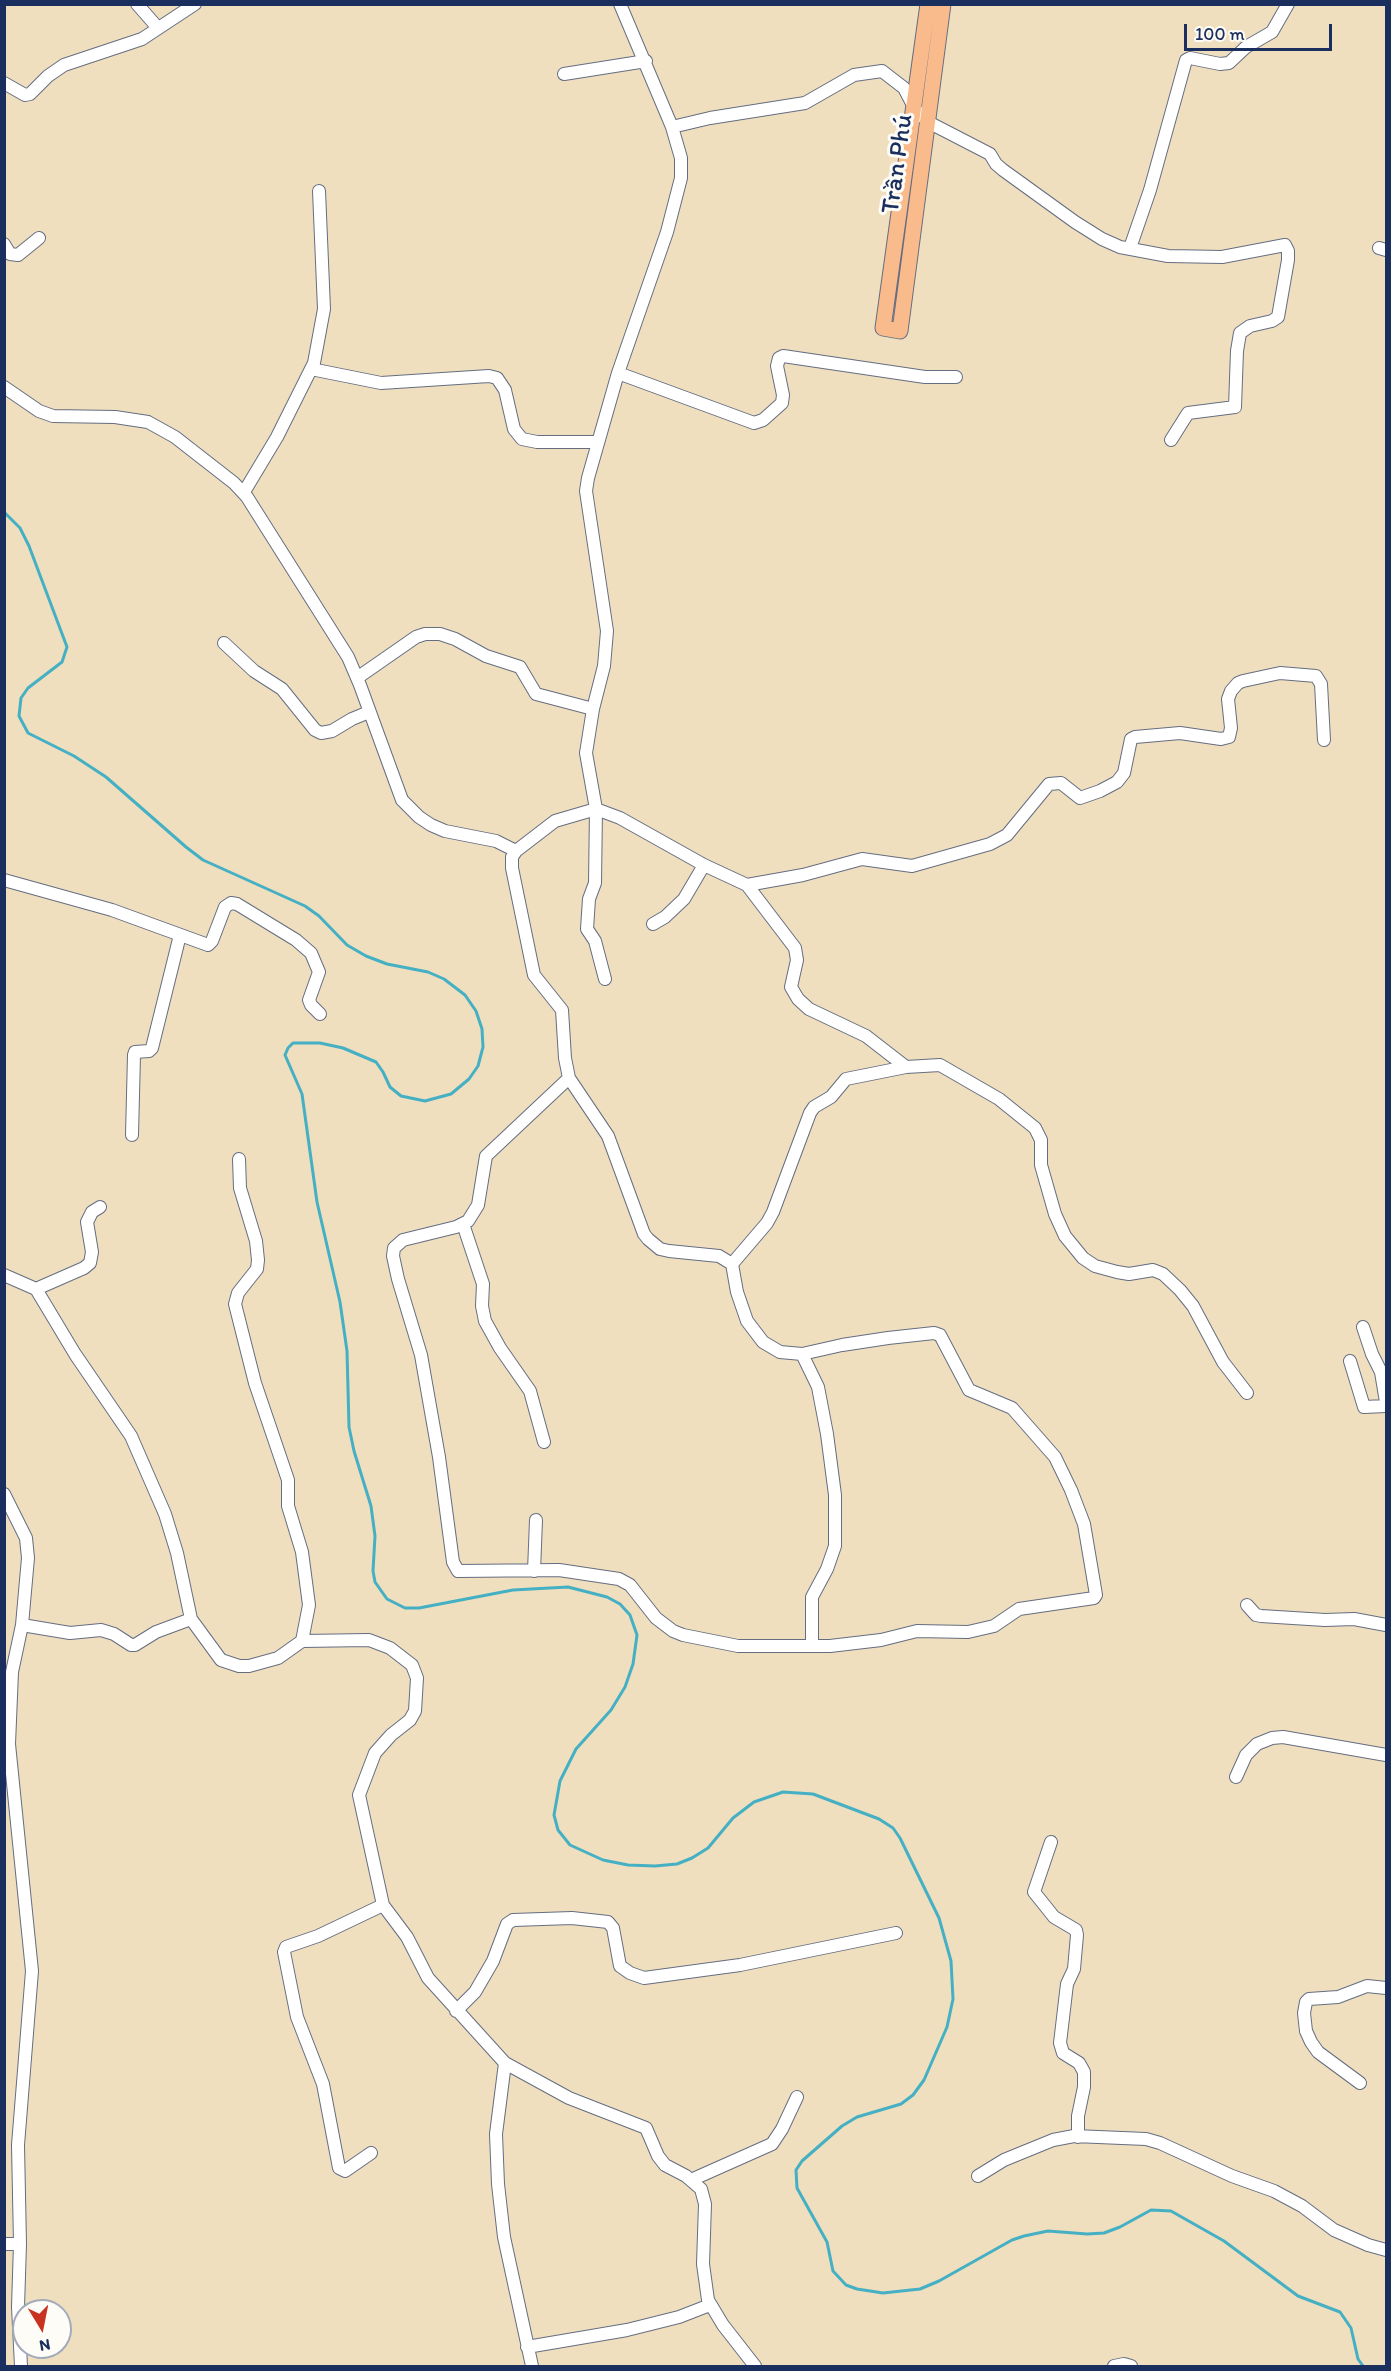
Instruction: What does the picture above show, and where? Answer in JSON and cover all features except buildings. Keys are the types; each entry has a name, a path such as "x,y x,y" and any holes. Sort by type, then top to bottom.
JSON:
{"main road":[{"name":"Trần Phú","path":"928,4 883,328 900,331 943,4"}],"street":[{"path":"137,4 158,28"},
{"path":"605,979 596,941 587,929 589,899 595,883 596,809 586,753 593,709 604,666 607,631 600,576 586,502 588,478 618,373 668,232 681,178 681,158 672,127 620,4"},
{"path":"1130,248 1150,190 1186,60 1190,58 1220,64 1229,63 1246,46 1272,32 1288,4"},
{"path":"4,84 25,95 30,94 48,76 64,65 142,39 194,5"},
{"path":"564,74 646,61"},
{"path":"672,127 710,118 805,103 854,75 876,71 887,74 904,88 915,109 928,122 990,154 1003,170 1102,239 1120,247 1168,256 1193,257 1236,256 1282,244 1288,251 1278,316 1272,321 1250,326 1240,333 1235,407 1188,412 1171,440"},
{"path":"244,492 277,437 311,369 318,346 324,309 319,191"},
{"path":"4,244 10,254 18,255 39,238"},
{"path":"618,373 754,423 763,420 782,404 783,395 777,366 779,358 783,356 925,377 956,377"},
{"path":"311,369 381,383 489,376 497,378 505,390 514,429 522,439 537,442 598,442"},
{"path":"4,387 39,411 53,416 115,417 148,422 182,442 244,492 348,657 399,796 409,808 431,825 445,831 496,841 516,851"},
{"path":"357,678 416,637 425,634 440,634 455,639 486,656 520,667 537,694 593,709"},
{"path":"224,643 254,671 282,688 315,730 321,733 333,730 369,712"},
{"path":"747,885 803,875 862,859 912,866 990,844 1007,835 1049,784 1061,783 1080,798 1117,782 1124,773 1131,740 1135,737 1180,733 1221,740 1229,737 1232,728 1228,699 1231,691 1243,681 1280,673 1316,676 1321,684 1324,740"},
{"path":"732,1264 718,1256 660,1249 644,1234 608,1136 569,1078 565,1058 562,1010 534,975 512,868 512,857 516,851 555,821 596,809 620,818 704,865 747,885 795,948 797,960 791,987 798,999 809,1009 866,1036 906,1067"},
{"path":"652,924 665,917 684,899 704,865"},
{"path":"4,880 112,910 208,945 225,908 231,903 237,904 296,940 311,953 319,972 309,1000 320,1014"},
{"path":"132,1135 134,1055 135,1052 149,1051 152,1048 180,935"},
{"path":"569,1078 486,1156 478,1205 474,1214 463,1224 400,1241 394,1248 393,1256 398,1279 415,1331 424,1373 439,1457 453,1562 459,1571 575,1571 619,1579 637,1592 656,1618 673,1631 738,1646 845,1645 881,1640 917,1631 968,1632 994,1626 1019,1609 1089,1600 1096,1595 1084,1524 1067,1480 1055,1457 1012,1408 969,1390 940,1335 934,1333 888,1338 802,1354 772,1349 753,1331 736,1292 732,1264 774,1212 814,1107 831,1097 846,1079 906,1067 940,1065 946,1066 999,1099 1035,1128 1041,1140 1041,1165 1047,1192 1065,1236 1083,1258 1095,1266 1129,1274 1154,1270 1163,1274 1193,1306 1223,1362 1247,1393"},
{"path":"239,1160 240,1188 256,1240 258,1260 257,1269 238,1293 235,1304 255,1383 288,1480 289,1511 302,1552 309,1605 302,1641"},
{"path":"36,1289 84,1268 90,1263 92,1252 87,1222 90,1215 100,1207"},
{"path":"463,1224 483,1284 482,1306 486,1321 500,1348 530,1391 544,1442"},
{"path":"4,1275 36,1289 75,1354 131,1436 165,1514 177,1553 191,1619 220,1660 239,1666 278,1658 302,1641 369,1640 379,1642 399,1653 412,1665 416,1671 415,1711 410,1720 375,1753 359,1795 383,1905 407,1937 424,1974 505,2063 569,2098 646,2128 658,2156 665,2165 692,2180 701,2189 704,2196 705,2225 703,2264 710,2305 755,2367"},
{"path":"1350,1361 1364,1407 1386,1404 1381,1372 1363,1327"},
{"path":"802,1354 814,1376 822,1405 835,1495 835,1546 827,1569 812,1597 812,1646"},
{"path":"4,1494 22,1525 28,1548 22,1625 12,1672 9,1713 9,1810 32,1971 18,2145 21,2244 18,2307 21,2367"},
{"path":"534,1570 536,1520"},
{"path":"1248,1605 1256,1615 1261,1616 1301,1620 1354,1619 1386,1625"},
{"path":"22,1625 70,1633 101,1630 114,1634 130,1645 135,1645 156,1632 191,1619"},
{"path":"1236,1777 1246,1755 1257,1744 1272,1738 1283,1737 1386,1755"},
{"path":"1051,1842 1034,1892 1054,1917 1076,1930 1077,1935 1074,1969 1067,1984 1060,2043 1063,2053 1079,2063 1084,2072 1084,2087 1078,2116 1078,2137"},
{"path":"371,2153 345,2171 339,2168 323,2084 297,2017 284,1952 286,1947 318,1936 383,1905"},
{"path":"456,2011 475,1992 493,1961 507,1924 513,1920 572,1918 608,1922 613,1928 620,1966 644,1978 740,1965 896,1933"},
{"path":"1360,2083 1326,2059 1311,2042 1306,2031 1304,2013 1306,2002 1309,1999 1338,1997 1367,1986 1386,1988"},
{"path":"505,2063 496,2134 498,2184 504,2237 532,2367"},
{"path":"692,2180 772,2144 797,2097"},
{"path":"978,2176 1027,2149 1053,2140 1078,2137 1146,2139 1160,2143 1232,2176 1274,2191 1302,2206 1334,2230 1386,2250"},
{"path":"4,2244 21,2244"},
{"path":"527,2347 627,2330 679,2317 710,2305"},
{"path":"1114,2367 1124,2364 1131,2367"}],"waterway":[{"path":"4,512 20,528 29,546 67,647 62,662 28,688 21,698 19,716 28,733 74,756 106,777 203,860 305,906 319,916 347,945 366,956 387,964 428,972 444,979 465,995 476,1011 482,1029 483,1047 478,1066 469,1079 451,1094 425,1101 401,1096 390,1087 376,1062 343,1048 320,1043 293,1043 285,1055 302,1094 317,1202 340,1302 347,1351 349,1427 371,1506 375,1536 373,1571 375,1582 387,1599 405,1608 419,1608 513,1590 568,1587 607,1597 620,1604 630,1615 637,1635 633,1664 625,1687 611,1710 576,1749 560,1781 554,1815 558,1830 570,1845 603,1860 628,1865 677,1864 708,1848 733,1818 754,1802 783,1792 813,1794 879,1819 893,1828 939,1918 951,1961 953,1999 947,2027 924,2080 913,2095 901,2104 857,2117 842,2126 802,2161 796,2170 797,2188 827,2242 833,2271 846,2285 857,2289 883,2293 920,2289 939,2281 1012,2240 1024,2236 1048,2231 1104,2233 1151,2210 1171,2211 1224,2241 1298,2296 1340,2312 1351,2328 1358,2359 1363,2366"}]}
